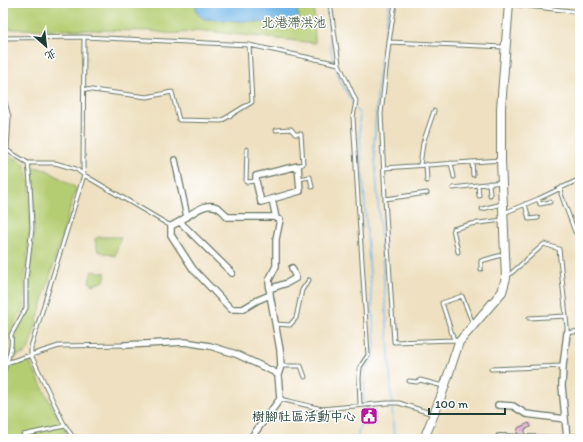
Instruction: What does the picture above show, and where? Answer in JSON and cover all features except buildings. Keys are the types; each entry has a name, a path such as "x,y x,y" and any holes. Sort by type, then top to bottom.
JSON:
{"street":[{"path":"424,439 445,386 456,341 474,326 502,292 506,278 502,204 501,108 509,3"},
{"path":"175,160 187,217"},
{"path":"298,166 299,179 300,192 261,202 256,176 298,166"},
{"path":"272,199 276,218"},
{"path":"250,439 280,398 278,374 281,366 280,350 269,289 269,280 276,266 276,240 280,220 274,217 227,217 221,209 210,205 203,207 171,226 171,235 193,269 231,309 243,309 270,295"},
{"path":"180,222 232,273"},
{"path":"269,289 296,278 292,268"},
{"path":"567,333 562,386 567,437"},
{"path":"125,345 185,342 210,346 236,354 278,374"},
{"path":"498,405 513,406 526,414 565,419"},
{"path":"498,437 558,439"}],"lane":[{"path":"330,3 339,64 356,101 353,117 368,355 360,367 359,378 361,405"},
{"path":"395,3 381,114 394,342 456,341 442,302 462,296 474,326"},
{"path":"509,3 580,12"},
{"path":"3,38 84,37 249,45 339,64"},
{"path":"74,439 31,355 31,347 84,175 84,37"},
{"path":"389,42 506,47"},
{"path":"84,89 147,97 172,92 179,120 221,121 252,102 249,45"},
{"path":"3,95 9,117 7,150"},
{"path":"420,165 423,143 434,111"},
{"path":"276,130 291,129 295,134 301,134 303,164 298,166"},
{"path":"3,148 28,163 55,163 76,169 171,226"},
{"path":"247,149 246,182 256,180"},
{"path":"384,168 501,160"},
{"path":"472,162 473,175"},
{"path":"3,374 12,342 10,335 26,308 26,279 32,228 28,163"},
{"path":"451,163 454,177"},
{"path":"426,164 427,181"},
{"path":"299,179 310,177 312,187"},
{"path":"458,252 453,229 503,217 525,204 580,179"},
{"path":"453,188 502,182"},
{"path":"489,183 490,195"},
{"path":"478,185 479,196"},
{"path":"562,187 561,194 575,232 580,236"},
{"path":"385,199 427,193"},
{"path":"538,199 540,204 550,202"},
{"path":"482,209 502,204"},
{"path":"525,204 529,219 538,218"},
{"path":"506,278 544,244 559,249 568,327 567,333 580,331"},
{"path":"481,269 481,261 505,254"},
{"path":"275,324 290,325 296,318 302,290 309,280"},
{"path":"529,318 566,316"},
{"path":"5,363 59,346 125,345"},
{"path":"281,366 300,366 305,377"},
{"path":"491,369 563,366"},
{"path":"409,381 417,382 420,380 445,386"},
{"path":"280,398 322,409 399,403 434,414"},
{"path":"23,435 66,426"},
{"path":"567,437 576,436 580,438"}],"green space":[{"name":"北港滯洪池","path":"3,3 314,3 315,43 196,30 174,34 151,31 3,29"},
{"path":"3,152 24,163 30,185 30,226 25,277 24,307 9,335 10,345 6,358 3,362"},
{"path":"30,166 47,170 76,188 29,348 26,353 10,358 15,344 13,336 26,313 29,302 29,273 34,234 34,187"},
{"path":"99,237 121,237 115,256 98,251 95,239"},
{"path":"92,271 106,273 104,281 93,285 89,282"},
{"path":"29,361 66,433 71,439 3,439 3,380 7,367"}],"water":[{"path":"196,3 295,3 299,18 293,24 204,19 196,12"}],"waterway":[{"path":"326,3 331,51 341,82 354,105"},
{"path":"389,3 378,80 374,146 394,439"},
{"path":"356,109 360,116 359,122 375,345 373,359 366,367 364,407 357,439"}],"place":[{"name":"樹腳社區活動中心","path":"369,416"}]}
